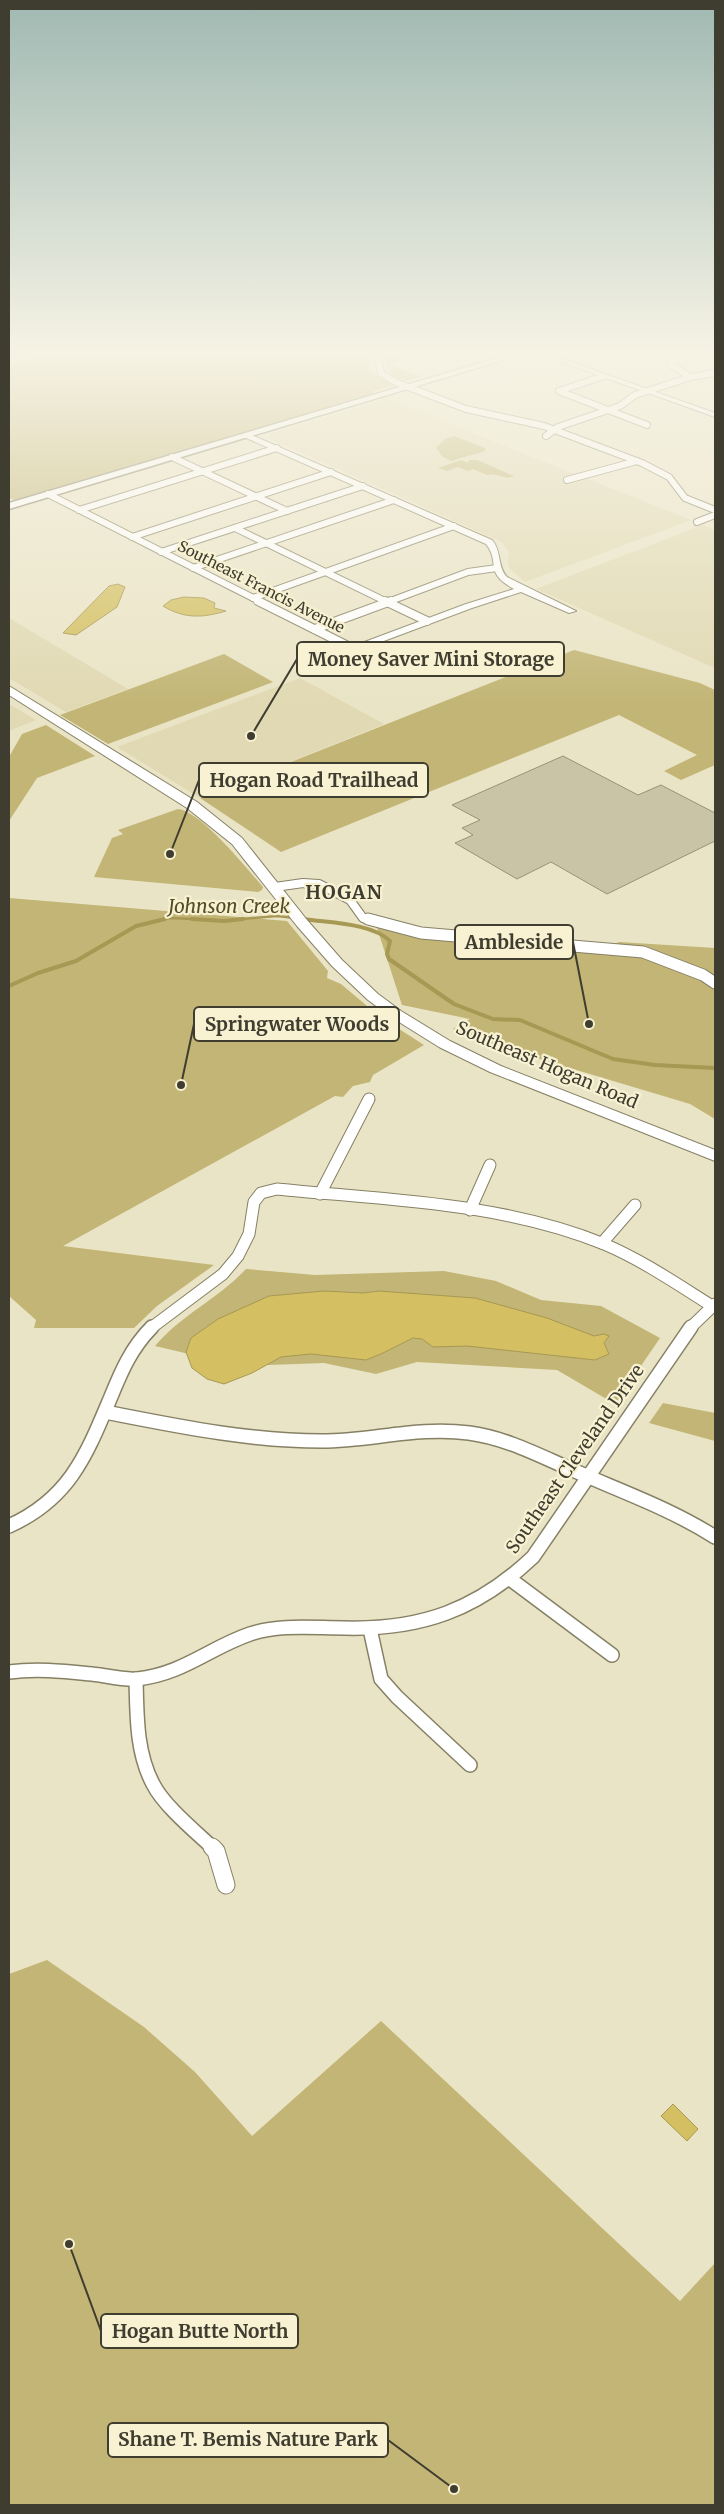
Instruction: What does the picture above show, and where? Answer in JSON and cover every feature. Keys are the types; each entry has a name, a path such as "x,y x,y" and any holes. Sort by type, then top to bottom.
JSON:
{"main road":[{"path":"9,506 131,469"},
{"name":"Southeast Hogan Road","path":"9,690 202,812 237,840 306,925 359,984 398,1016 465,1055 527,1082 715,1156"}],"street":[{"path":"197,469 287,511"},
{"path":"79,510 210,469"},
{"path":"325,469 454,526 493,546 496,554 497,568 504,580 572,611"},
{"path":"567,480 606,469"},
{"path":"656,469 669,477 686,498 715,510"},
{"path":"132,537 331,472"},
{"path":"162,552 363,486"},
{"name":"Southeast Francis Avenue","path":"48,494 354,649"},
{"path":"193,568 394,500"},
{"path":"697,522 715,515"},
{"path":"253,598 454,526"},
{"path":"234,528 427,621"},
{"path":"315,629 473,570 497,568"},
{"path":"354,649 427,621 523,589"},
{"path":"275,887 303,883 319,884 350,900 363,918 420,933 643,952 715,983"},
{"path":"320,1194 369,1099"},
{"path":"470,1210 490,1165"},
{"path":"9,1526 40,1511 57,1497 72,1477 105,1412 135,1345 166,1314 217,1280 248,1238 255,1212 254,1202 261,1193 278,1189 470,1210 555,1227 602,1243 645,1263 713,1305"},
{"path":"602,1243 635,1205"},
{"name":"Southeast Cleveland Drive","path":"9,1672 35,1669 136,1679 175,1671 250,1634 286,1627 370,1629 411,1624 449,1613 479,1600 510,1579 532,1557 590,1477 696,1320 713,1305"},
{"path":"105,1412 203,1432 268,1438 368,1439 407,1432 440,1430 470,1433 502,1440 590,1477 681,1516 715,1537"},
{"path":"510,1579 612,1655"},
{"path":"370,1629 381,1679 397,1697 470,1764"},
{"path":"136,1679 138,1740 153,1785 178,1815 216,1851 226,1885"}],"shaded area":[{"path":"9,469 118,469 14,500 9,498"},
{"path":"338,469 564,469 691,520 525,582 510,569 508,564 509,552 502,542"},
{"path":"474,469 499,469 514,476 507,478 491,474 487,475"},
{"path":"703,525 715,530 715,668 536,589"},
{"path":"118,584 125,587 117,607 76,635 63,633 109,586"},
{"path":"184,597 204,598 215,603 214,608 226,611 194,616 178,613 163,606 171,600"},
{"path":"9,618 128,689 66,712 9,678"},
{"path":"574,650 700,683 715,690 715,765 681,780 664,771 697,755 619,715 281,852 200,798"},
{"path":"224,654 273,682 108,744 60,715"},
{"path":"300,678 384,724 200,798 117,747"},
{"path":"9,704 36,720 9,731"},
{"path":"46,725 95,756 37,778 9,821 9,757 22,734"},
{"path":"178,809 188,812 211,830 263,887 262,890 258,892 94,877 112,838 123,834 118,830"},
{"path":"9,898 287,921 328,971 327,978 341,984 379,1016 424,1045 373,1075 370,1082 353,1086 343,1097 335,1096 63,1246 214,1265 157,1306 134,1328 34,1328 36,1320 9,1296"},
{"path":"377,928 610,947 619,942 715,948 715,1119 690,1104 483,1042 453,1029 470,1019 402,1005"},
{"path":"246,1269 315,1275 444,1271 496,1281 541,1300 601,1306 660,1338 615,1404 557,1370 417,1362 376,1374 324,1363 240,1366 155,1346 176,1325 224,1289"},
{"path":"324,1291 363,1293 379,1291 475,1298 547,1318 594,1336 604,1334 609,1336 604,1343 609,1354 595,1360 467,1346 433,1347 422,1339 413,1338 366,1360 311,1354 281,1357 252,1373 224,1384 207,1379 192,1368 186,1352 191,1338 218,1319 269,1296"},
{"path":"663,1403 715,1413 715,1441 649,1423"},
{"path":"47,1960 144,2027 195,2072 252,2136 381,2021 680,2301 715,2263 715,2505 9,2505 9,1974"},
{"path":"673,2104 698,2129 687,2141 661,2116"}],"building":[{"path":"563,756 638,795 661,785 715,813 715,841 607,894 551,862 517,879 455,843 473,835 462,828 480,820 452,805"}],"waterway":[{"name":"Johnson Creek","path":"230,920 277,916 295,918"},
{"name":"Johnson Creek","path":"159,920 170,918 215,920"},
{"name":"Johnson Creek","path":"9,986 38,973 76,961 136,926 165,919"},
{"name":"Johnson Creek","path":"192,919 224,921 243,919"},
{"name":"Johnson Creek","path":"302,919 311,920"},
{"name":"Johnson Creek","path":"304,919 311,920"},
{"name":"Johnson Creek","path":"311,920 361,927 382,935 390,941 387,954 389,959 454,1004 493,1019 520,1020 613,1059 655,1065 715,1068"}],"place":[{"name":"Money Saver Mini Storage","path":"251,736"},
{"name":"Hogan Road Trailhead","path":"170,854"},
{"name":"Ambleside","path":"589,1024"},
{"name":"Springwater Woods","path":"181,1085"},
{"name":"Hogan Butte North","path":"69,2244"},
{"name":"Shane T. Bemis Nature Park","path":"454,2489"}],"district":[{"name":"HOGAN","path":"344,892"}]}
